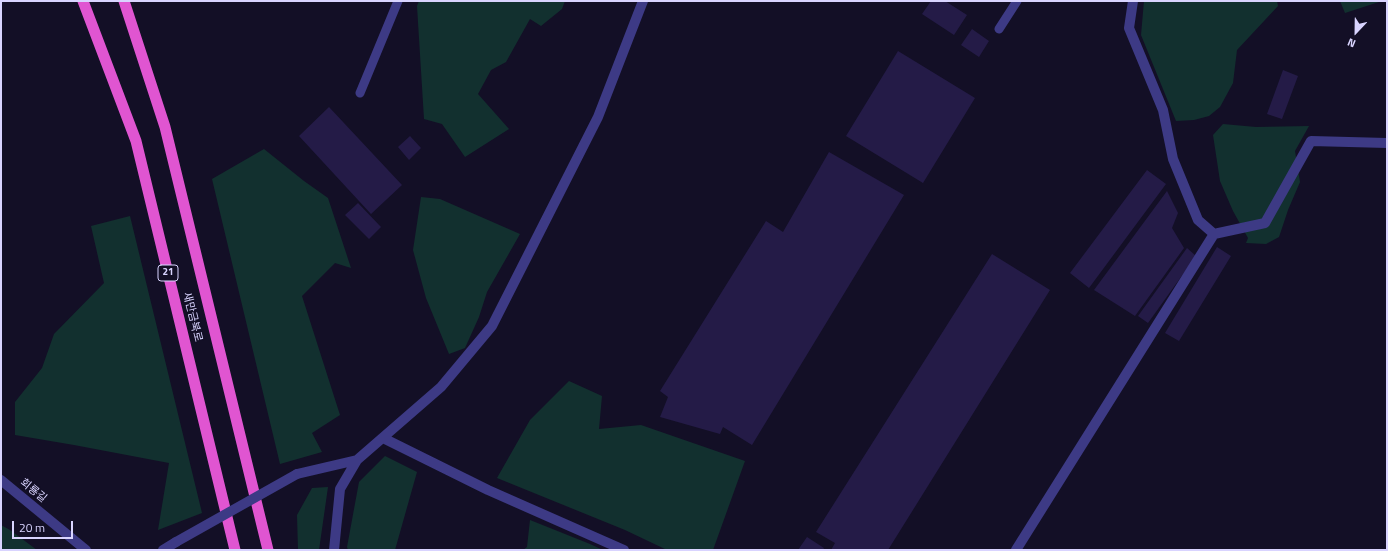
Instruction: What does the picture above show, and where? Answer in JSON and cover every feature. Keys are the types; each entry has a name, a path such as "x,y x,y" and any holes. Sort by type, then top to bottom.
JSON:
{"highway":[{"name":"새만금북로","path":"84,1 136,141 235,550"},
{"name":"새만금북로","path":"124,1 165,127 268,550"}],"street":[{"path":"334,550 340,488 357,460 442,387 492,326 598,117 643,1"},
{"path":"1133,1 1129,28 1163,110 1173,159 1198,220 1214,234"},
{"path":"1016,550 1214,234 1265,223 1311,141 1387,143"},
{"path":"383,438 488,490 624,550"},
{"path":"163,550 297,474 357,460"},
{"name":"회룡길","path":"1,480 86,550"}],"lane":[{"path":"360,93 398,1"},
{"path":"999,29 1017,1"}],"green space":[{"path":"419,1 565,1 562,9 541,26 530,19 506,62 491,70 478,94 509,129 465,157 442,124 424,119 417,6"},
{"path":"1144,1 1277,1 1278,6 1237,50 1233,83 1220,107 1209,116 1194,120 1176,121 1141,35"},
{"path":"1340,1 1382,1 1345,13"},
{"path":"1223,124 1256,127 1309,126 1295,151 1300,182 1288,210 1279,237 1266,244 1246,243 1248,238 1233,211 1220,181 1213,135"},
{"path":"264,149 328,198 351,268 335,263 302,296 340,415 312,433 322,452 280,464 212,179"},
{"path":"421,197 440,199 520,234 487,292 479,317 465,348 449,354 426,298 413,250"},
{"path":"130,216 202,513 158,530 169,463 15,435 15,402 42,368 54,334 104,283 91,226"},
{"path":"569,381 602,396 599,429 641,425 745,461 713,550 667,550 625,530 497,478 530,420"},
{"path":"385,456 417,472 395,550 348,550 347,547 359,482"},
{"path":"328,487 319,550 298,550 297,515 312,488"},
{"path":"530,520 603,550 523,550 527,547"},
{"path":"1,525 10,530 37,550 1,550"}],"building":[{"path":"931,1 945,1 967,15 954,35 922,14"},
{"path":"972,29 989,41 979,57 961,45"},
{"path":"898,51 975,98 923,183 846,136"},
{"path":"1283,70 1298,76 1282,119 1267,114"},
{"path":"329,107 402,185 371,214 299,136"},
{"path":"410,136 421,148 409,160 398,147"},
{"path":"829,152 904,195 752,445 723,427 720,434 660,417 668,397 660,391 766,221 783,232"},
{"path":"1147,170 1166,184 1089,288 1070,273"},
{"path":"1167,191 1178,213 1172,228 1184,248 1135,316 1094,290"},
{"path":"358,203 381,227 369,239 345,215"},
{"path":"1217,247 1231,256 1179,341 1165,333"},
{"path":"1187,248 1196,256 1148,323 1138,316"},
{"path":"992,254 1050,290 888,550 831,550 835,543 816,532"},
{"path":"807,537 824,548 823,550 798,550"}]}
